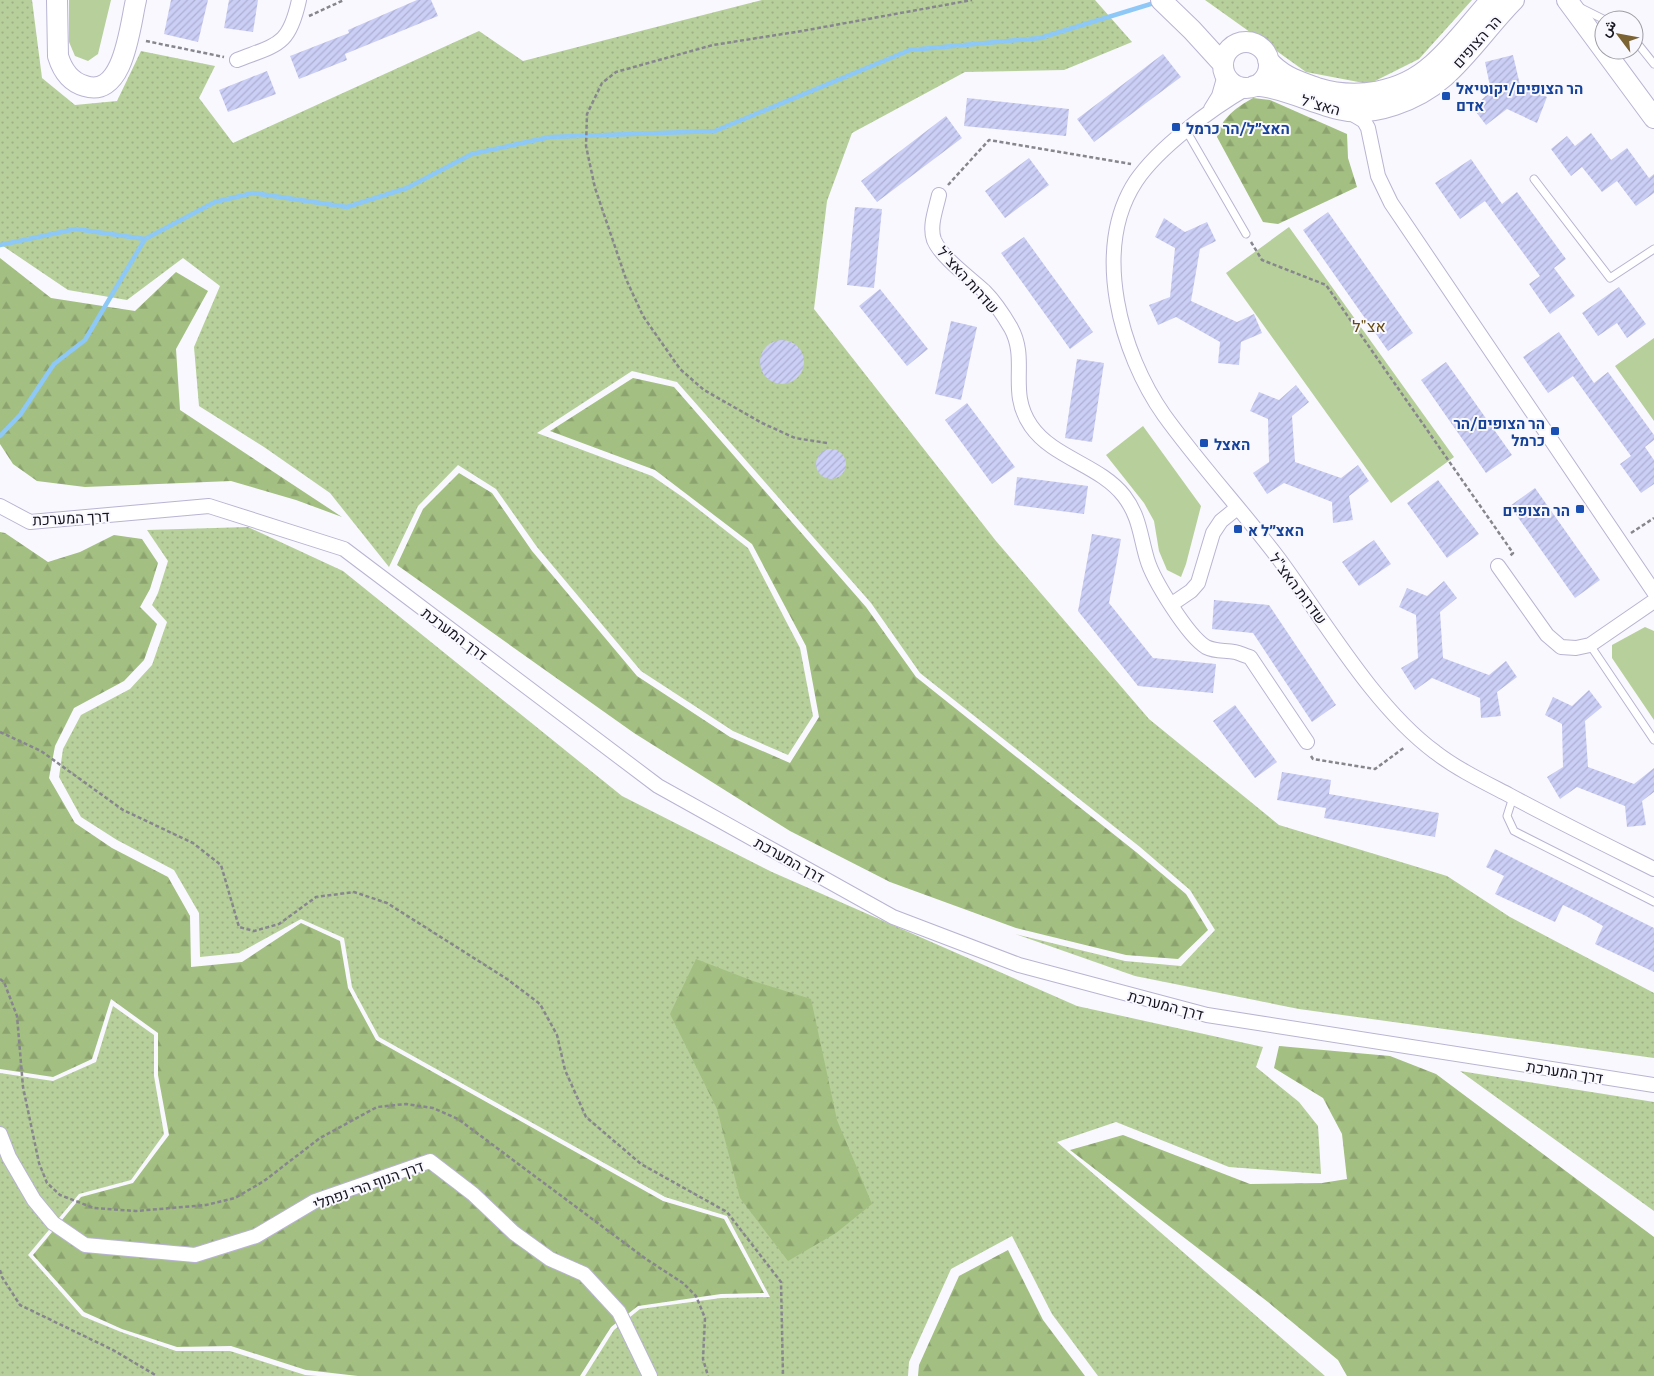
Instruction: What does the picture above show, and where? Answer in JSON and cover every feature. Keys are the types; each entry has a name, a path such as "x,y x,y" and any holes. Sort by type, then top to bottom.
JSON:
{"street":[{"path":"56,0 58,56 68,75 86,87 105,85 115,77 125,47 136,0"},
{"path":"237,60 278,44 288,35 294,23 299,0"},
{"path":"1161,0 1182,20 1224,70 1232,84 1251,87 1266,76 1268,60 1264,51 1255,44 1244,42 1228,50 1224,70"},
{"name":"הר הצופים","path":"1358,95 1392,88 1432,66 1491,0"},
{"name":"הר הצופים","path":"1388,106 1425,90 1445,76 1514,0"},
{"path":"1566,1 1654,118"},
{"path":"1182,20 1213,37 1237,44"},
{"name":"האצ\"ל","path":"1268,60 1278,71 1296,81 1321,89 1358,95"},
{"name":"שדרות האצ\"ל","path":"1192,128 1214,105 1223,87 1224,70"},
{"name":"האצ\"ל","path":"1251,87 1270,87 1318,104 1346,111 1374,110 1388,106"},
{"name":"שדרות האצ\"ל","path":"1251,87 1192,128 1154,158 1135,183 1121,212 1114,248 1115,287 1122,330 1139,373 1163,414 1277,557 1381,699 1417,737 1435,753 1513,797 1654,869"},
{"path":"1371,136 1377,118 1388,106"},
{"path":"1346,111 1364,121 1371,136 1378,176 1391,203 1654,592"},
{"name":"שדרות האצ\"ל","path":"939,195 932,226 934,240 942,252 986,293 1010,327 1019,344 1017,387 1021,406 1030,424 1041,440 1107,482 1123,495 1142,534 1153,575 1192,634 1206,647 1220,652 1236,652 1250,657 1307,742"},
{"name":"דרך המערכת","path":"0,506 30,522 209,506 344,549 658,786 893,917 1019,965 1207,1015 1654,1085"},
{"path":"1172,604 1191,591 1198,583 1212,533 1221,521 1237,508"},
{"path":"1498,566 1547,635 1561,647 1576,648 1590,645 1654,601"},
{"name":"דרך הנוף הרי נפתלי","path":"0,1134 8,1156 34,1200 53,1223 85,1245 195,1255 256,1236 315,1201 430,1161 473,1194 514,1233 550,1259 584,1274 619,1312 650,1376"}],"lane":[{"path":"1566,1 1594,15"},
{"path":"1644,52 1654,64"},
{"path":"1192,128 1246,234"},
{"path":"1534,179 1610,278 1654,249"},
{"path":"1590,645 1654,740"},
{"path":"1513,797 1507,816 1514,831 1654,902"}],"path":[{"path":"294,23 344,0"},
{"path":"827,443 795,438 762,423 704,390 680,369 643,316 626,279 595,188 586,146 587,114 602,83 616,72 713,45 972,0"},
{"path":"125,47 237,60"},
{"path":"939,195 989,140 1147,167"},
{"path":"1246,234 1262,260 1326,285 1513,554 1498,566"},
{"path":"1620,541 1654,518"},
{"path":"0,732 41,751 123,810 194,844 221,865 238,927 254,931 279,924 316,897 354,892 387,903 507,979 540,1004 557,1035 565,1070 586,1117 641,1164 727,1212 781,1282 783,1376"},
{"path":"1307,742 1312,759 1375,770 1417,737"},
{"path":"0,979 4,982 17,1016 22,1087 39,1163 47,1183 60,1195 94,1208 136,1211 206,1205 235,1198 264,1181 320,1138 377,1107 406,1104 433,1108 458,1119 646,1259 683,1283 696,1296 705,1318 703,1359 708,1376"},
{"path":"0,1270 2,1277 20,1305 112,1350 157,1376"}],"green space":[{"path":"0,0 32,0 42,78 75,105 117,101 141,51 215,66 199,98 233,143 479,31 523,61 762,0 1095,0 1132,42 1064,70 965,72 852,133 827,201 814,309 996,541 1149,719 1279,825 1447,876 1510,917 1654,993 1654,1058 1299,1009 1135,976 1015,934 1125,961 1181,966 1215,930 1190,890 1140,847 920,673 871,603 677,382 632,371 537,433 652,476 684,498 748,548 800,648 813,716 788,755 733,731 641,671 537,547 496,489 458,465 418,506 389,567 330,493 264,447 199,406 194,347 220,286 183,258 127,300 68,290 0,244"},
{"path":"69,0 111,0 98,54 88,61 75,56 69,42"},
{"path":"1205,0 1472,0 1419,59 1369,84 1306,72"},
{"path":"1253,98 1270,100 1347,134 1348,158 1357,187 1278,224 1263,222 1217,137 1226,119 1241,105"},
{"path":"1289,227 1454,457 1391,503 1226,273"},
{"path":"0,258 51,298 135,311 176,272 208,291 176,349 180,410 342,517 296,500 231,481 85,487 37,481 13,464 0,444"},
{"path":"1654,338 1654,421 1615,366"},
{"path":"633,378 674,387 866,607 916,677 1186,894 1208,930 1178,959 1126,955 1016,928 890,882 790,831 634,733 397,565 423,509 459,473 492,493 532,551 637,676 730,737 790,763 819,717 806,646 752,544 655,470 550,431"},
{"path":"1143,426 1201,506 1181,577 1167,570 1159,551 1154,521 1144,503 1106,455"},
{"path":"248,527 343,571 622,796 772,872 1077,1006 1263,1047 1256,1067 1299,1102 1318,1126 1321,1174 1229,1167 1116,1122 1057,1142 1325,1376 1098,1376 1052,1314 1012,1236 951,1269 909,1362 908,1376 585,1376 614,1330 640,1309 721,1298 770,1297 727,1216 665,1197 379,1037 352,987 344,938 301,919 239,953 200,957 199,913 174,870 117,840 81,817 59,777 63,749 81,715 130,689 152,665 167,622 152,605 158,593 168,561 147,530"},
{"path":"0,532 5,533 48,562 80,552 114,535 142,539 158,563 150,589 140,607 157,624 144,660 124,681 74,708 55,746 49,778 75,823 112,848 168,877 190,916 191,967 242,962 301,923 340,941 348,988 376,1040 663,1201 724,1219 764,1293 721,1294 638,1306 611,1327 580,1376 358,1376 306,1370 231,1346 177,1347 122,1329 84,1312 33,1255 81,1197 133,1183 169,1135 158,1075 158,1033 111,999 92,1059 53,1077 0,1069"},
{"path":"1645,627 1654,631 1654,720 1612,658 1612,645"},
{"path":"696,959 753,981 811,999 837,1120 872,1204 836,1233 788,1261 740,1198 717,1109 670,1014"},
{"path":"113,1006 154,1035 154,1076 164,1134 131,1180 79,1194 28,1255 82,1316 176,1351 230,1351 305,1375 318,1376 0,1376 0,1073 53,1081 96,1062"},
{"path":"1279,1046 1390,1056 1436,1074 1654,1237 1654,1376 1347,1376 1338,1360 1268,1302 1070,1150 1123,1135 1250,1184 1322,1183 1347,1179 1342,1134 1323,1098 1274,1068"},
{"path":"1460,1071 1654,1102 1654,1211"},
{"path":"1008,1250 1043,1320 1085,1376 918,1376 919,1365 959,1276"}],"building":[{"path":"171,0 208,0 198,42 164,34"},
{"path":"229,0 258,0 253,32 224,28"},
{"path":"417,0 431,0 438,16 345,54 347,60 299,79 290,56 349,33 348,30"},
{"path":"1163,54 1181,77 1094,142 1077,119"},
{"path":"1513,55 1520,85 1547,97 1537,123 1507,109 1486,125 1473,108 1491,91 1485,62"},
{"path":"267,71 276,94 228,112 219,90"},
{"path":"967,98 1069,109 1066,136 964,126"},
{"path":"946,116 962,138 877,202 861,181"},
{"path":"1591,133 1611,160 1627,148 1649,178 1654,174 1654,193 1636,206 1617,181 1602,192 1582,167 1571,176 1551,149 1567,136 1575,146"},
{"path":"1029,158 1049,185 1005,218 985,191"},
{"path":"1471,159 1502,204 1517,192 1566,259 1554,268 1575,296 1550,314 1529,284 1540,276 1485,201 1460,219 1435,183"},
{"path":"855,207 882,209 874,288 847,285"},
{"path":"1328,212 1413,333 1388,351 1303,230"},
{"path":"1164,218 1185,232 1207,222 1216,241 1200,249 1191,301 1237,322 1254,314 1262,333 1241,342 1239,365 1218,363 1220,342 1176,317 1158,325 1149,305 1170,297 1175,248 1155,237"},
{"path":"1024,237 1093,332 1070,349 1001,253"},
{"path":"1619,287 1646,324 1627,338 1617,323 1598,336 1582,313"},
{"path":"880,289 928,349 907,366 859,306"},
{"path":"951,321 977,327 961,400 935,394"},
{"path":"1559,332 1594,383 1608,372 1654,435 1654,440 1645,447 1654,460 1654,484 1641,493 1620,464 1631,456 1573,376 1548,393 1523,357"},
{"path":"786,340 798,346 803,353 803,371 798,378 791,383 778,384 770,381 763,374 760,358 763,350 770,343"},
{"path":"1077,359 1104,363 1092,442 1065,438"},
{"path":"1446,362 1512,455 1486,473 1421,380"},
{"path":"1296,385 1309,402 1292,416 1295,462 1341,478 1358,465 1369,481 1349,496 1353,520 1333,523 1332,502 1284,483 1267,494 1253,473 1269,462 1268,419 1250,411 1259,392 1279,400"},
{"path":"967,403 1015,467 992,484 945,420"},
{"path":"831,449 837,450 845,458 845,470 837,478 831,479 825,478 817,470 816,464 817,458 825,450"},
{"path":"1017,477 1088,486 1084,514 1014,505"},
{"path":"1438,480 1479,534 1447,558 1407,503"},
{"path":"1535,488 1600,580 1575,598 1510,506"},
{"path":"1092,534 1121,539 1109,603 1153,658 1216,664 1213,693 1138,686 1078,611"},
{"path":"1374,540 1391,564 1359,586 1342,562"},
{"path":"1444,581 1457,598 1440,612 1443,658 1489,675 1506,661 1517,677 1497,692 1501,716 1481,718 1480,698 1432,678 1415,690 1401,668 1418,658 1416,615 1399,607 1407,588 1427,596"},
{"path":"1214,600 1269,605 1336,705 1312,722 1253,633 1212,629"},
{"path":"1589,690 1602,707 1585,721 1588,767 1634,784 1654,768 1654,792 1642,801 1646,825 1627,827 1625,806 1577,787 1560,799 1547,777 1563,767 1562,724 1545,715 1553,697 1572,706"},
{"path":"1235,705 1277,762 1255,778 1213,721"},
{"path":"1282,772 1331,780 1329,794 1439,813 1435,837 1324,818 1326,808 1277,800"},
{"path":"1495,849 1654,928 1654,972 1595,944 1603,926 1586,916 1563,905 1555,922 1495,894 1504,876 1486,867"}],"waterway":[{"path":"0,245 76,229 145,239 215,202 253,193 347,207 407,188 472,154 550,137 715,131 910,50 1040,38 1157,2"},
{"path":"0,436 20,415 54,364 85,340 145,239"}],"place":[{"name":"הר הצופים/יקוטיאל אדם","path":"1446,96"},
{"name":"האצ״ל/הר כרמל","path":"1176,127"},
{"name":"הר הצופים/הר כרמל","path":"1555,431"},
{"name":"האצל","path":"1204,443"},
{"name":"הר הצופים","path":"1580,509"},
{"name":"האצ״ל א","path":"1238,529"}],"district":[{"name":"אצ\"ל","path":"1369,325"}]}
